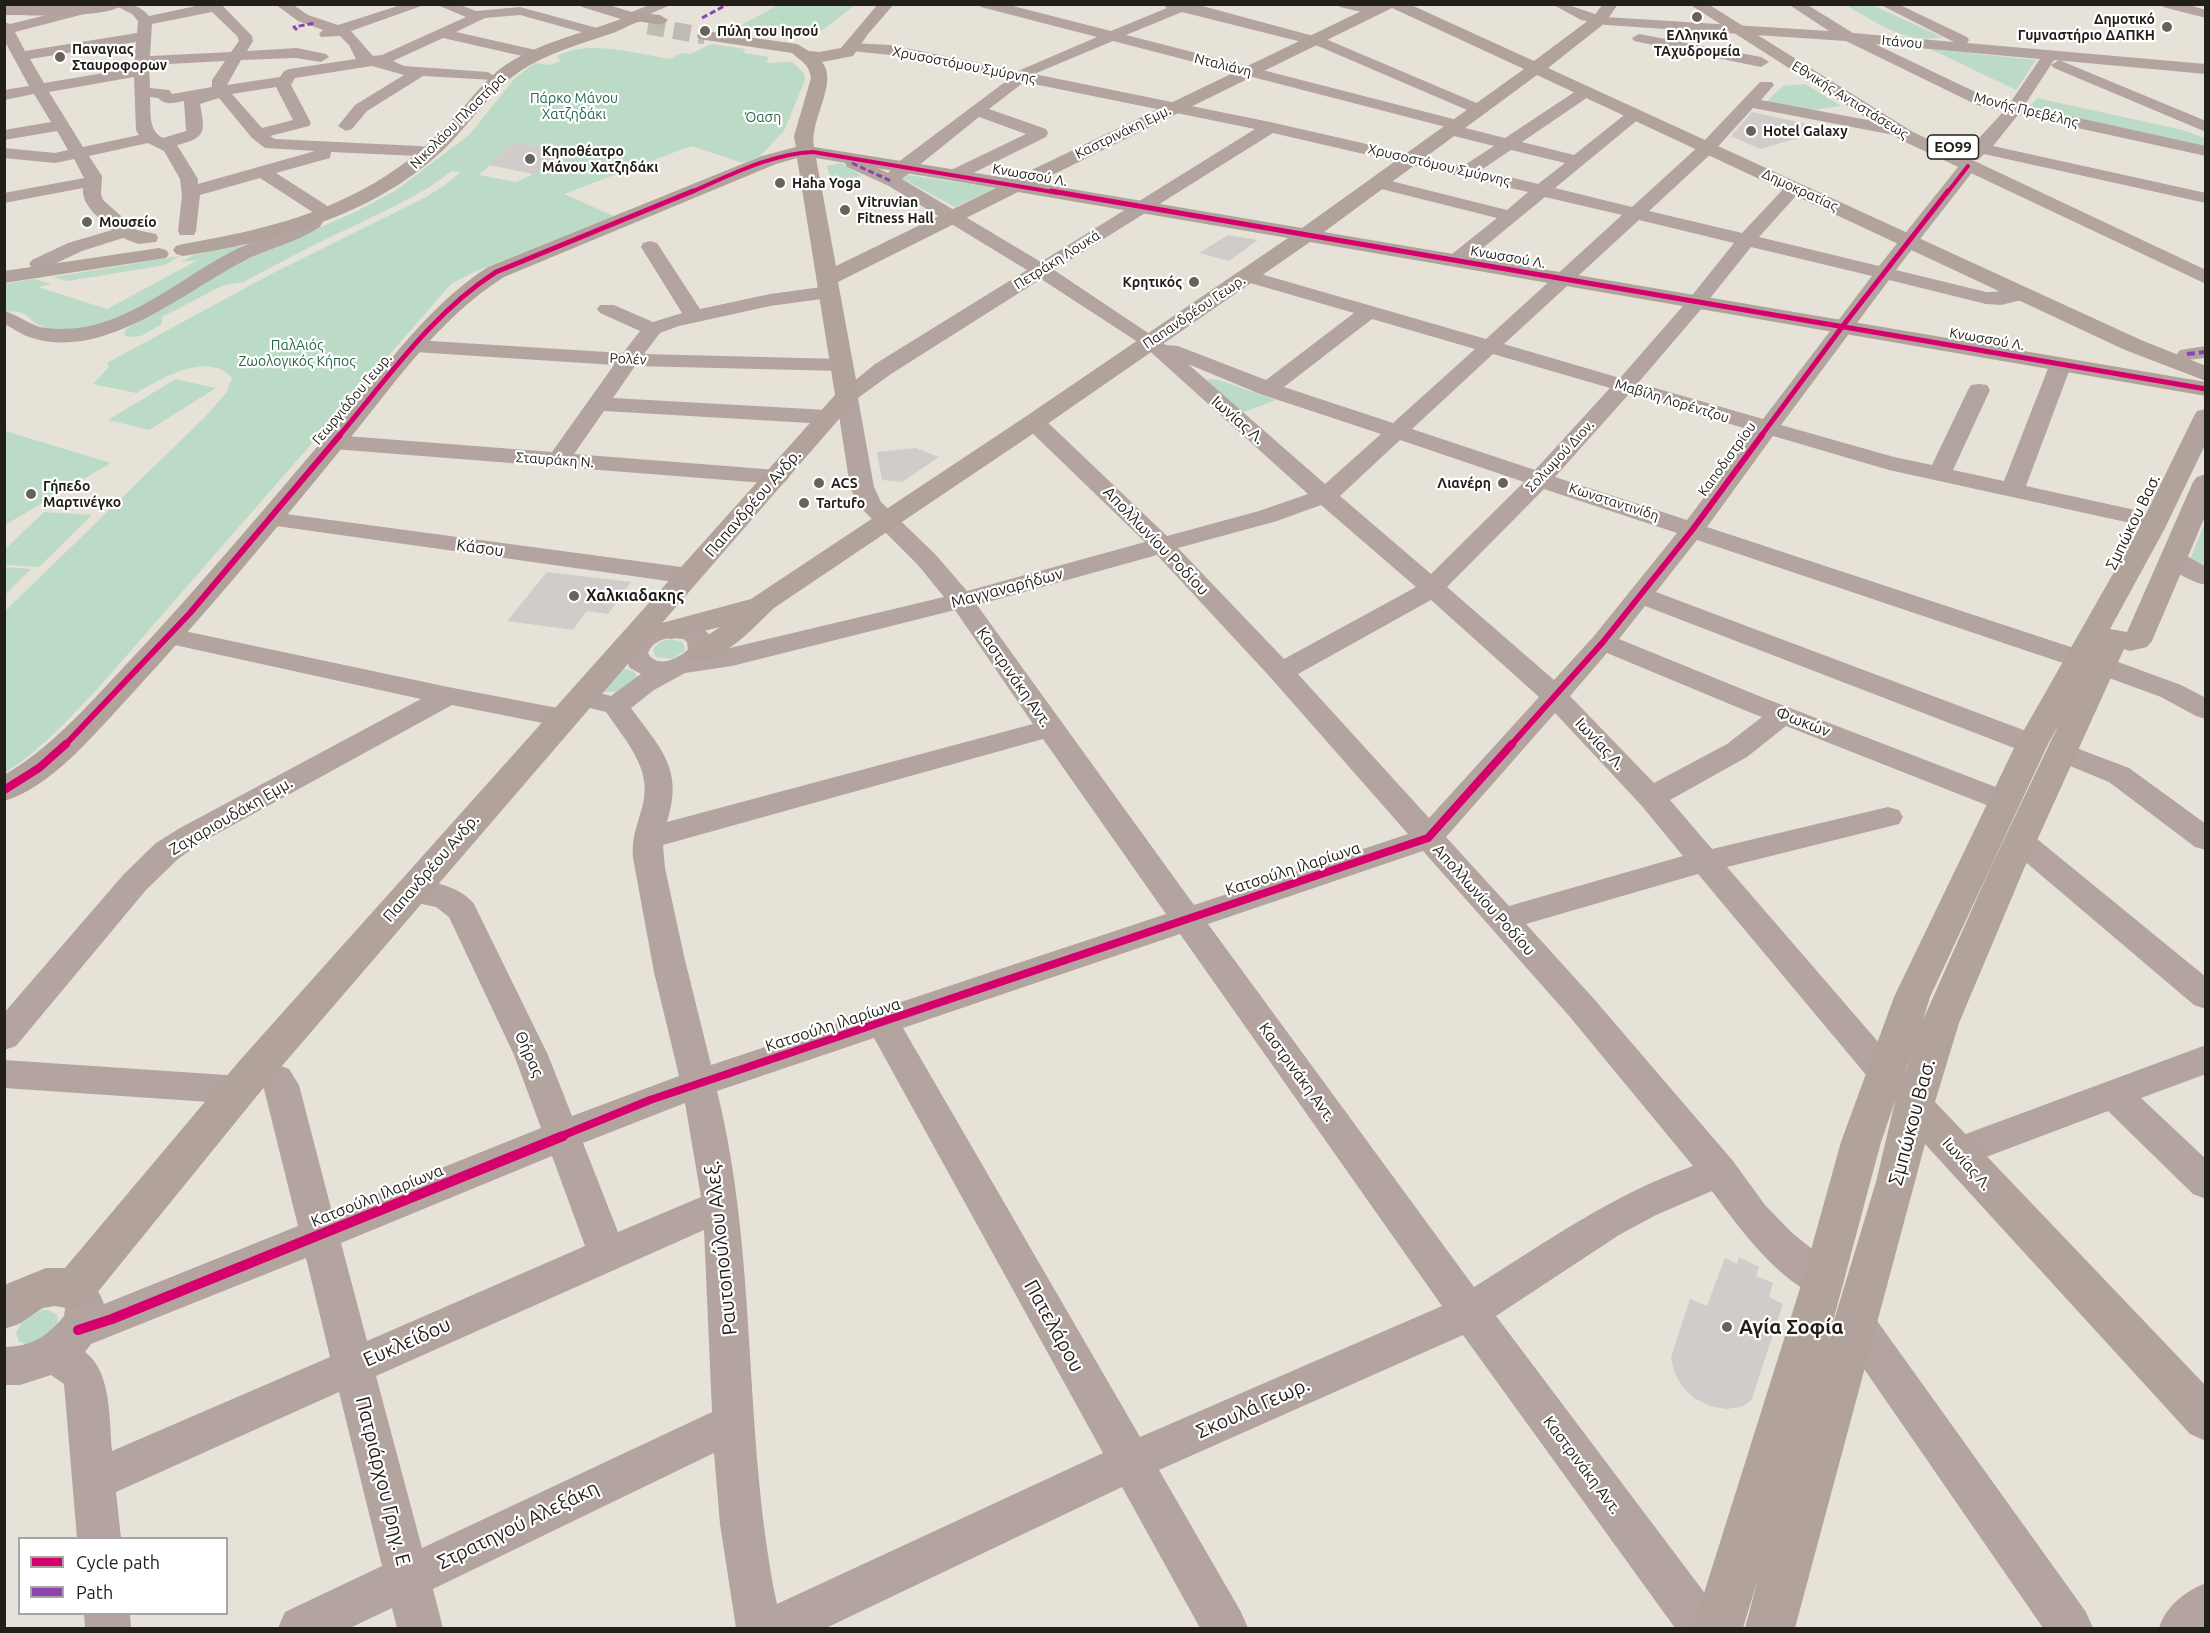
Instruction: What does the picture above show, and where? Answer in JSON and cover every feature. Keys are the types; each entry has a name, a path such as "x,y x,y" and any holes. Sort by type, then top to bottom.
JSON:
{"main road":[{"name":"Εθνικής Αντιστάσεως","path":"1696,4 1899,131 1974,157 2205,278"},
{"name":"Εθνικής Αντιστάσεως","path":"1714,4 1935,138 2205,264"}],"street":[{"path":"144,242 94,200 92,194 94,181 80,153 39,89 5,29 118,4 137,11 145,28 142,66 144,130 156,141 171,148 186,171 191,192 189,238"},
{"path":"282,4 299,16 340,31 353,40 365,59 399,70 488,77"},
{"path":"4,95 142,66 238,52 340,31 420,4"},
{"path":"442,4 465,13 481,15 520,11 538,4"},
{"path":"587,4 643,21 666,4"},
{"path":"850,21 870,4"},
{"path":"843,74 850,49 862,31 887,4"},
{"name":"Νταλιάνη","path":"986,4 1250,72 1507,144 1577,160"},
{"path":"1345,4 1381,8"},
{"name":"Δημοκρατίας","path":"1395,4 1539,66 1914,237 2022,294 2160,356 2200,396"},
{"name":"Δημοκρατίας","path":"1413,4 1539,66 1585,92 1634,115 1711,144 1794,188 2199,356"},
{"path":"1559,4 1594,24 1761,62"},
{"name":"Παπανδρέου Γεωρ.","path":"764,602 1034,422 1305,236 1539,66 1594,24 1611,4"},
{"name":"Μονής Πρεβέλης","path":"1795,4 1849,37 1971,97 2013,109 2205,152"},
{"path":"1886,4 1965,41 1973,48"},
{"path":"2168,4 2205,14"},
{"path":"22,56 145,28 214,6 245,36 238,52 220,80 219,86 258,134 273,145 419,151"},
{"path":"898,175 1021,76 1179,6 1315,41 1344,51 1480,110"},
{"name":"Καστρινάκη Εμμ.","path":"828,286 954,217 1174,107 1381,8"},
{"path":"4,10 83,10"},
{"path":"520,11 592,31"},
{"path":"142,92 163,93 168,99 283,81 289,74 297,72 375,62 443,34 481,15"},
{"name":"Νικολάου Πλαστήρα","path":"318,214 375,183 419,151 452,119 488,77 508,63 592,31 643,21"},
{"name":"Νικολάου Πλαστήρα","path":"144,242 189,238 256,237 382,188 406,172 440,142 497,81 513,68 537,56 643,21"},
{"path":"297,30 294,27 315,23"},
{"name":"Ιτάνου","path":"1594,24 1754,29 1973,48 2048,59 2205,69"},
{"path":"710,33 813,45 846,41 850,49"},
{"path":"443,34 531,53"},
{"path":"813,45 828,56 850,49"},
{"path":"813,45 820,78 803,130 841,365 837,407 862,487 870,505 885,522"},
{"name":"Χρυσοστόμου Σμύρνης","path":"850,49 884,49 1270,127 1468,171 1989,298 2001,299 2022,294"},
{"path":"238,52 297,53 317,58 360,52"},
{"path":"2048,59 2201,120"},
{"name":"Καποδιστρίου","path":"1555,697 1603,642 1693,529 1842,327 2013,109 2048,59"},
{"path":"346,126 361,108 419,72"},
{"path":"258,134 303,123 284,88 283,81"},
{"path":"1327,495 1711,144 1766,85"},
{"path":"4,153 50,158 188,137 196,130 196,118 191,102 193,99 222,92"},
{"path":"1468,171 1585,92"},
{"path":"1750,103 1899,131"},
{"path":"976,110 1040,133 1059,133"},
{"path":"1454,262 1634,115"},
{"path":"4,135 62,125"},
{"path":"807,152 825,125"},
{"name":"Πετράκη Λουκά","path":"837,407 884,369 1270,127"},
{"path":"955,174 1040,133"},
{"path":"191,192 319,156 332,148"},
{"name":"Κνωσσού Λ.","path":"807,152 852,159 898,175 955,174 1015,187 1842,327 2060,366 2200,396"},
{"name":"Γεωργιάδου Γεωρ.","path":"4,790 28,776 60,751 170,636 415,346 471,287 496,272 769,160 807,152"},
{"path":"1974,157 2205,198"},
{"path":"4,317 14,320 30,332 49,335 87,333 113,327 151,309 230,260 311,225 318,214 264,173"},
{"name":"Ιωνίας Λ.","path":"898,175 954,217 1151,342 1555,697 1651,798 1884,1073 2205,1419"},
{"path":"4,198 94,181"},
{"path":"1379,183 1510,216"},
{"name":"Σολωμού Διον.","path":"1281,672 1408,604 1432,588 1541,478 1624,386 1696,303 1746,240 1794,188"},
{"path":"4,270 144,242"},
{"path":"4,277 144,242"},
{"path":"650,247 695,317"},
{"name":"Μαβίλη Λορέντζου","path":"1247,276 1766,429 1938,475 2135,518"},
{"path":"558,460 653,329 674,321 828,286"},
{"path":"607,309 653,329"},
{"path":"1268,389 1368,312"},
{"name":"Κωνσταντινίδη","path":"1151,342 1268,389 1397,432 1693,529 2098,654 2205,710"},
{"name":"Ρολέν","path":"415,346 629,360 841,365"},
{"path":"2012,491 2060,366"},
{"path":"1938,475 1979,390"},
{"name":"Σμπώκου Βασ.","path":"2098,654 2093,605 2135,518 2200,396"},
{"name":"Σμπώκου Βασ.","path":"2098,654 2151,530 2200,396"},
{"path":"598,404 837,407"},
{"name":"Παπανδρέου Ανδρ.","path":"73,1290 247,1080 410,891 590,706 646,640 689,576 837,407"},
{"name":"Απολλωνίου Ροδίου","path":"1034,422 1162,545 1281,672 1582,1008 1719,1172 1752,1216 1777,1244 1824,1282"},
{"name":"Σταυράκη Ν.","path":"333,442 777,477"},
{"name":"Σμπώκου Βασ.","path":"1770,1629 1899,1170 1914,1106 1940,1023 2020,841 2048,748 2098,654 2152,561 2205,442"},
{"path":"2098,654 2137,641 2205,482"},
{"name":"Μαγγαναρήδων","path":"590,706 644,684 686,662 732,658 962,601 1268,516 1327,495"},
{"name":"Κάσου","path":"271,519 689,576"},
{"name":"Καστρινάκη Αντ.","path":"885,522 927,560 962,601 1050,728 1469,1312 1703,1629"},
{"path":"2173,558 2205,578"},
{"path":"1639,595 2119,775 2205,840"},
{"path":"646,640 640,663 651,668 686,662 742,624 764,602"},
{"path":"646,640 764,602"},
{"path":"742,624 753,627 786,645"},
{"path":"646,640 686,631 697,636 702,644 686,662"},
{"path":"170,636 448,696 590,706"},
{"name":"Φωκών","path":"1603,642 2004,801"},
{"name":"Ζαχαριουδάκη Εμμ.","path":"4,1037 135,882 167,851 191,835 448,696"},
{"name":"Κατσούλη Ιλαρίωνα","path":"4,1366 29,1365 66,1342 112,1319 650,1100 1428,838 1555,697"},
{"name":"Ραυτοπούλου Αλεξ.","path":"590,706 651,758 659,778 659,801 649,838 649,863 669,964 699,1084 721,1205 743,1546 759,1629"},
{"path":"1651,798 1740,747 1768,728 1782,714"},
{"path":"649,838 1050,728"},
{"name":"Σμπώκου Βασ.","path":"1718,1629 1824,1282 1861,1142 1884,1073 1928,959 2004,801 2048,748"},
{"path":"1503,919 1705,861 1888,817"},
{"path":"2020,841 2205,996"},
{"name":"Θήρας","path":"410,891 448,899 460,907 531,1055 608,1254"},
{"name":"Πατελάρου","path":"883,1023 1225,1629"},
{"path":"1957,1153 2205,1059"},
{"path":"4,1074 247,1080"},
{"name":"Πατριάρχου Γρηγ. Ε","path":"247,1080 277,1079 281,1084 420,1629"},
{"path":"2114,1093 2205,1183"},
{"name":"Σκουλά Γεωρ.","path":"777,1629 1131,1462 1469,1312 1609,1222 1678,1187 1719,1172"},
{"name":"Ευκλείδου","path":"94,1480 721,1205"},
{"path":"10,1298 62,1287 73,1290 84,1303 83,1316 66,1342 85,1386 99,1537"},
{"path":"1856,1324 2070,1629"},
{"name":"Στρατηγού Αλεξάκη","path":"301,1629 735,1422"},
{"path":"2182,1629 2205,1606"}],"green space":[{"path":"778,5 855,5 824,29 813,34 740,26"},
{"path":"1846,5 1872,5 1942,37 1928,39 1890,30"},
{"name":"ΠαλΑιός Ζωολογικός Κήπος","path":"712,44 745,49 744,53 769,57 766,63 792,62 804,73 805,80 784,131 759,157 743,163 691,146 564,194 614,216 474,272 451,284 100,686 43,743 5,773 5,611 205,417 226,393 232,378 222,370 197,367 171,375 136,393 93,384 109,367 107,363 275,272 424,198 461,172 452,171 430,187 395,206 243,282 224,285 162,317 162,324 141,336 127,337 124,334 126,329 230,267 353,213 395,191 469,135 516,77 535,63 550,65 561,61 557,56 570,51 598,48 670,59 681,53 690,54","holes":["514,142 576,153 516,182 479,175"]},
{"path":"1930,49 2036,60 2016,90"},
{"path":"1805,84 1841,106 1812,110 1766,102 1783,86"},
{"path":"2037,98 2183,130 2205,138 2205,148 2028,108"},
{"path":"841,163 862,176 831,181 827,166"},
{"path":"908,175 995,188 955,207 903,179"},
{"path":"245,245 163,297 119,319 97,326 49,329 40,326 25,314 5,312 5,284 34,279 52,284 38,287 107,309 198,260 181,262 195,254"},
{"path":"180,256 165,265 68,281 53,277"},
{"path":"176,379 216,388 149,430 108,420"},
{"path":"1209,379 1219,380 1276,400 1242,413 1205,382"},
{"name":"Γήπεδο Μαρτινέγκο","path":"5,431 111,463 5,525"},
{"path":"44,512 92,515 39,567 5,565 5,549"},
{"path":"2205,522 2205,569 2190,560"},
{"path":"4,567 31,569 5,595"},
{"path":"670,639 683,642 685,651 672,659 656,657 653,651 655,646"},
{"path":"623,668 633,671 640,679 619,692 599,692"},
{"path":"42,1310 48,1310 57,1315 56,1326 30,1345 19,1342 16,1333 22,1321"}],"building":[{"name":"Hotel Galaxy","path":"1752,112 1829,129 1760,149 1731,136"},
{"name":"Κηποθέατρο Μάνου Χατζηδάκι","path":"514,142 577,153 533,174 489,165"},
{"path":"1228,235 1258,240 1229,261 1199,253"},
{"path":"916,448 939,457 902,482 882,480 877,452"},
{"name":"Χαλκιαδακης","path":"547,572 631,582 608,614 587,611 573,630 507,621"},
{"name":"Αγία Σοφία","path":"1739,1257 1759,1267 1756,1276 1773,1283 1769,1297 1783,1304 1751,1401 1741,1407 1726,1409 1710,1406 1694,1398 1682,1386 1674,1372 1671,1357 1690,1299 1707,1306 1725,1258 1737,1264"}],"tunnel":[{"path":"648,26 705,36"}],"marked path":[{"path":"702,18 728,4"},
{"path":"297,30 294,27 315,23"},
{"path":"852,163 893,182"},
{"path":"2187,354 2206,352"}],"cycle path":[{"path":"4,790 39,768 70,741 158,648 414,346 444,312 478,283 496,272 769,160 792,153 813,152 955,175 2206,389"},
{"path":"78,1330 112,1319 650,1100 1428,838 1603,642 1693,529 1842,327 1968,166"}],"place":[{"name":"ΕΛληνικά ΤΑχυδρομεία","path":"1697,17"},
{"name":"Δημοτικό Γυμναστήριο ΔΑΠΚΗ","path":"2167,27"},
{"name":"Πύλη του Ιησού","path":"705,31"},
{"name":"Παναγιας Σταυροφορων","path":"60,57"},
{"name":"Hotel Galaxy","path":"1751,131"},
{"name":"Κηποθέατρο Μάνου Χατζηδάκι","path":"530,159"},
{"name":"Haha Yoga","path":"780,183"},
{"name":"Vitruvian Fitness Hall","path":"845,210"},
{"name":"Μουσείο","path":"87,222"},
{"name":"Κρητικός","path":"1194,282"},
{"name":"ACS","path":"819,483"},
{"name":"Λιανέρη","path":"1503,483"},
{"name":"Γήπεδο Μαρτινέγκο","path":"31,494"},
{"name":"Tartufo","path":"804,503"},
{"name":"Χαλκιαδακης","path":"574,596"},
{"name":"Αγία Σοφία","path":"1727,1327"}],"park label":[{"name":"Πάρκο Μάνου Χατζηδάκι","path":"574,106"},
{"name":"Όαση","path":"763,117"}]}
